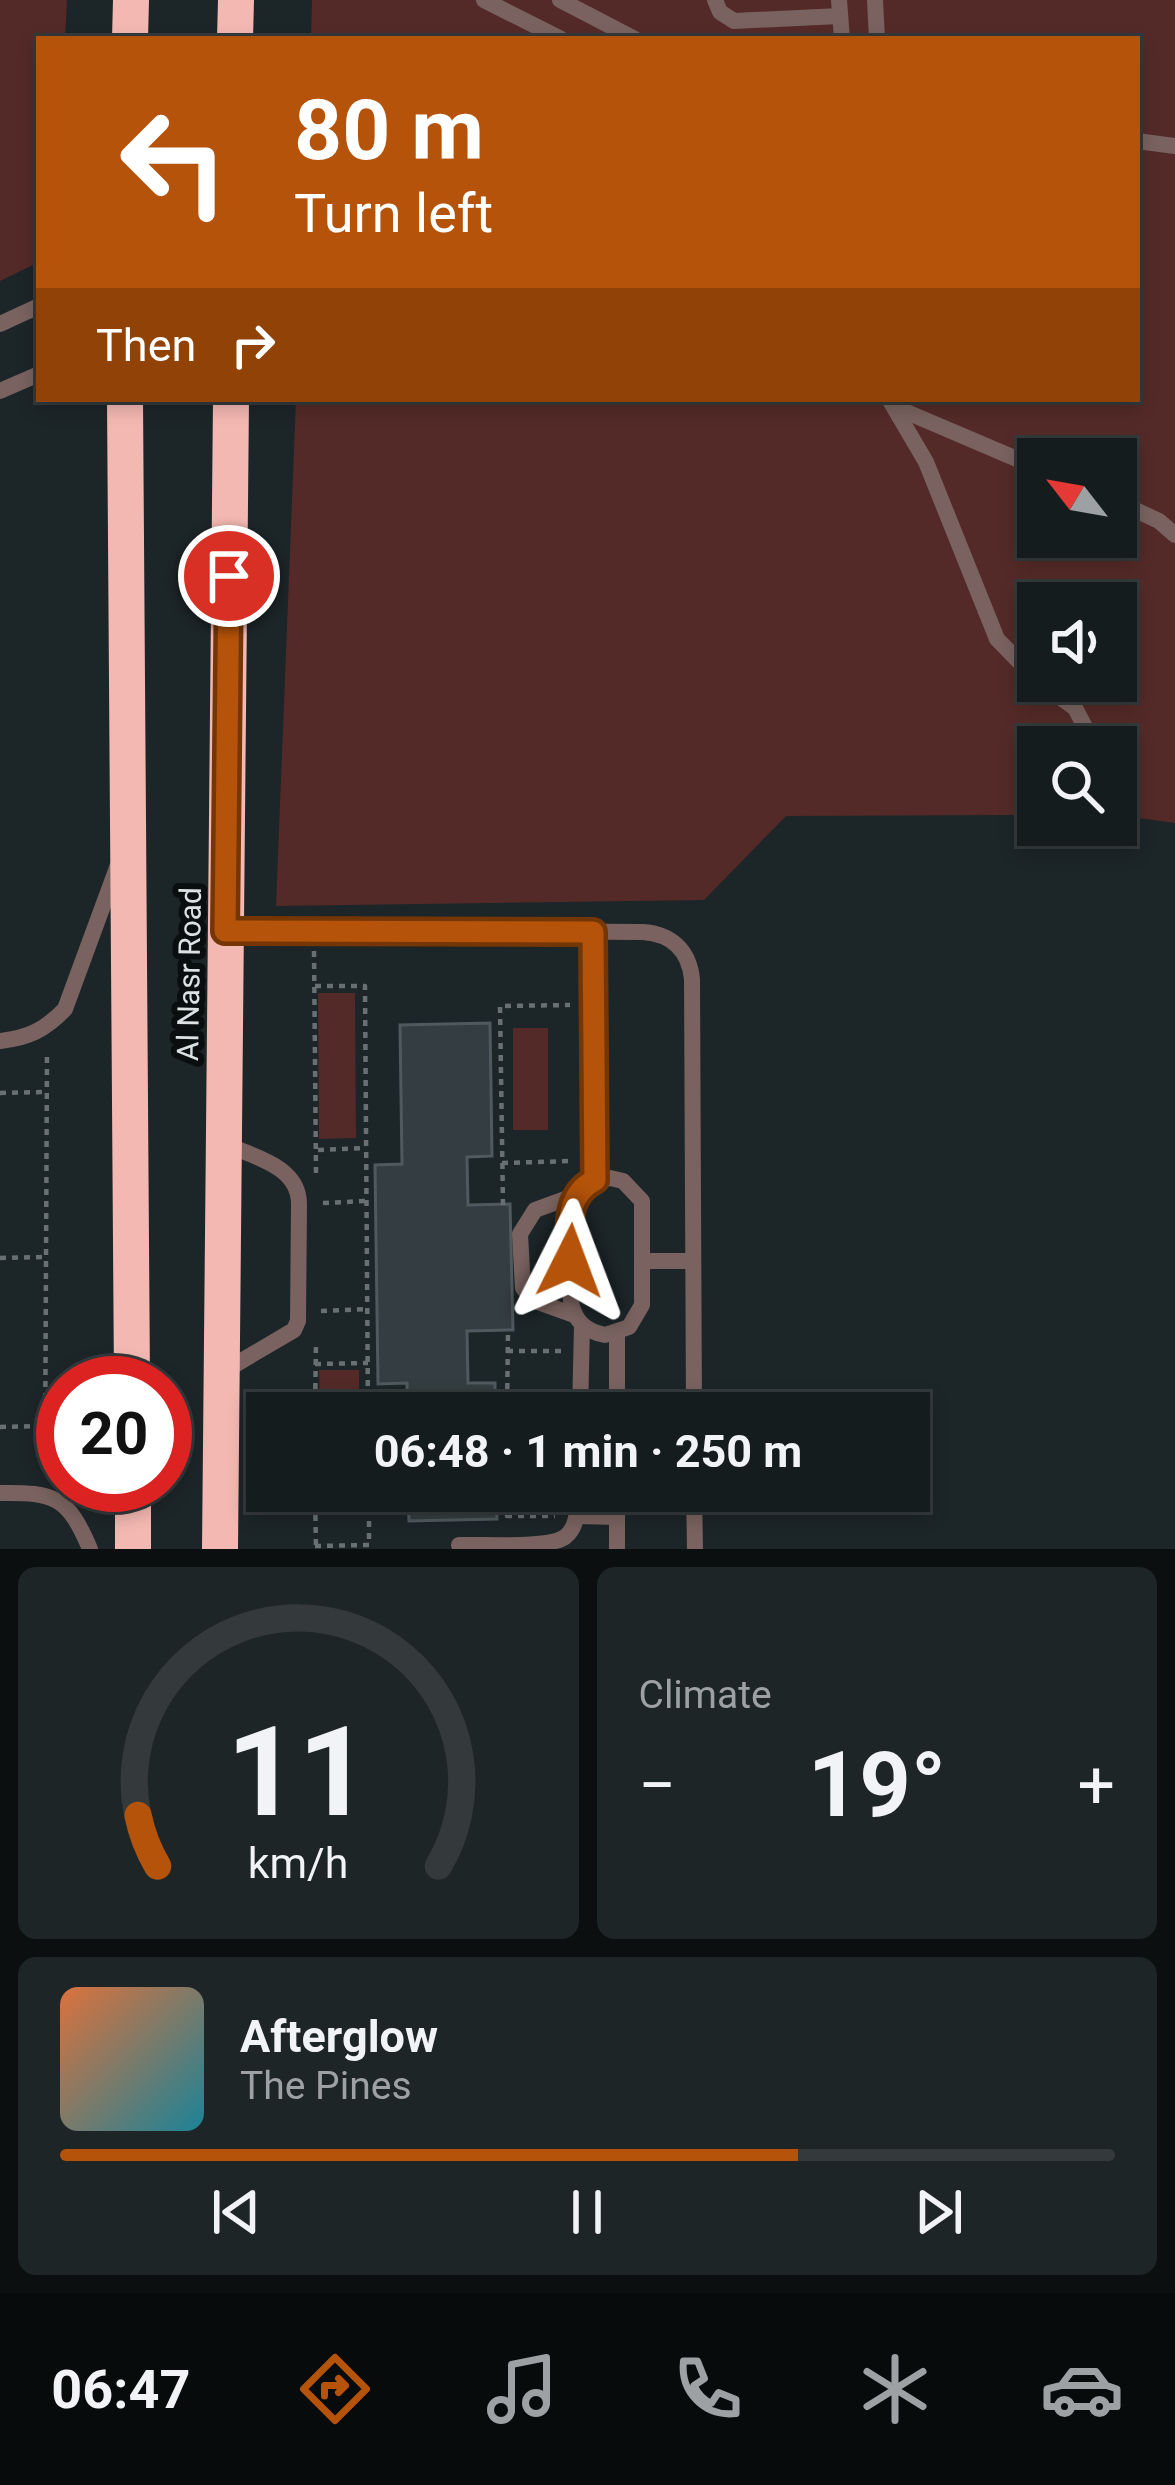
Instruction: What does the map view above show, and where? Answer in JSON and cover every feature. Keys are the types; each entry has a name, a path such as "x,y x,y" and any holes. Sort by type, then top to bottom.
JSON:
{"highway":[{"path":"130,36 131,0"},
{"path":"235,36 236,0"},
{"name":"Al Nasr Road","path":"125,402 132,1356"},
{"name":"Al Nasr Road","path":"220,1549 231,402"},
{"path":"133,1512 133,1549"}],"lane":[{"path":"484,0 555,36"},
{"path":"560,0 629,36"},
{"path":"715,0 720,12 734,21 839,8"},
{"path":"875,0 877,36"},
{"path":"1140,141 1175,146"},
{"path":"0,324 36,307"},
{"path":"0,391 36,375"},
{"path":"893,402 926,462 997,639 1017,659"},
{"path":"894,402 1017,458"},
{"path":"1137,511 1175,535"},
{"path":"1067,702 1084,726"},
{"path":"0,1041 25,1038 47,1027 65,1010 128,836"},
{"path":"225,931 656,933 678,945 691,966 694,1392"},
{"path":"580,1392 570,1220 576,1195 596,1170 593,932"},
{"path":"220,1374 287,1338 298,1322 298,1186 289,1174 223,1143"},
{"path":"576,1195 535,1210 520,1234 524,1288 536,1301 578,1320 592,1332 617,1333 637,1317 641,1305 641,1201 622,1181 596,1170"},
{"path":"643,1261 693,1261"},
{"path":"617,1333 617,1392"},
{"path":"0,1492 36,1494"},
{"path":"71,1512 90,1549"},
{"path":"459,1544 555,1542 569,1534 577,1512"},
{"path":"617,1512 617,1549"},
{"path":"694,1512 695,1549"},
{"path":"577,1516 617,1517"}],"path":[{"path":"314,986 365,986 368,1392"},
{"path":"503,1204 500,1006 594,1005"},
{"path":"45,1356 47,1027"},
{"path":"0,1093 47,1092"},
{"path":"316,1150 366,1148"},
{"path":"502,1163 596,1170"},
{"path":"299,1204 367,1201"},
{"path":"0,1258 46,1257"},
{"path":"298,1311 368,1309"},
{"path":"507,1392 508,1330"},
{"path":"508,1351 581,1352"},
{"path":"315,1364 368,1363"},
{"path":"0,1426 36,1426"},
{"path":"315,1512 316,1547 369,1545 369,1512"},
{"path":"507,1512 507,1516 577,1516"}],"shaded area":[{"path":"0,0 67,0 65,36 36,36 36,263 0,281"},
{"path":"312,0 1175,0 1175,823 1137,818 1137,726 1017,726 1017,815 786,816 704,900 276,906 296,402 1140,402 1140,36 311,36"},
{"path":"318,993 355,993 356,1138 319,1139"},
{"path":"513,1028 548,1028 548,1130 513,1130"},
{"path":"319,1370 359,1370 359,1392 320,1392"}],"building":[{"path":"490,1023 492,1156 467,1157 468,1205 510,1204 513,1330 467,1331 468,1383 495,1383 495,1392 407,1392 407,1383 378,1384 375,1165 402,1164 400,1025"},
{"path":"409,1512 497,1512 497,1519 409,1521"}],"route":[{"path":"229,576 225,931 593,932 595,1180 584,1185 571,1207 570,1261"}]}
